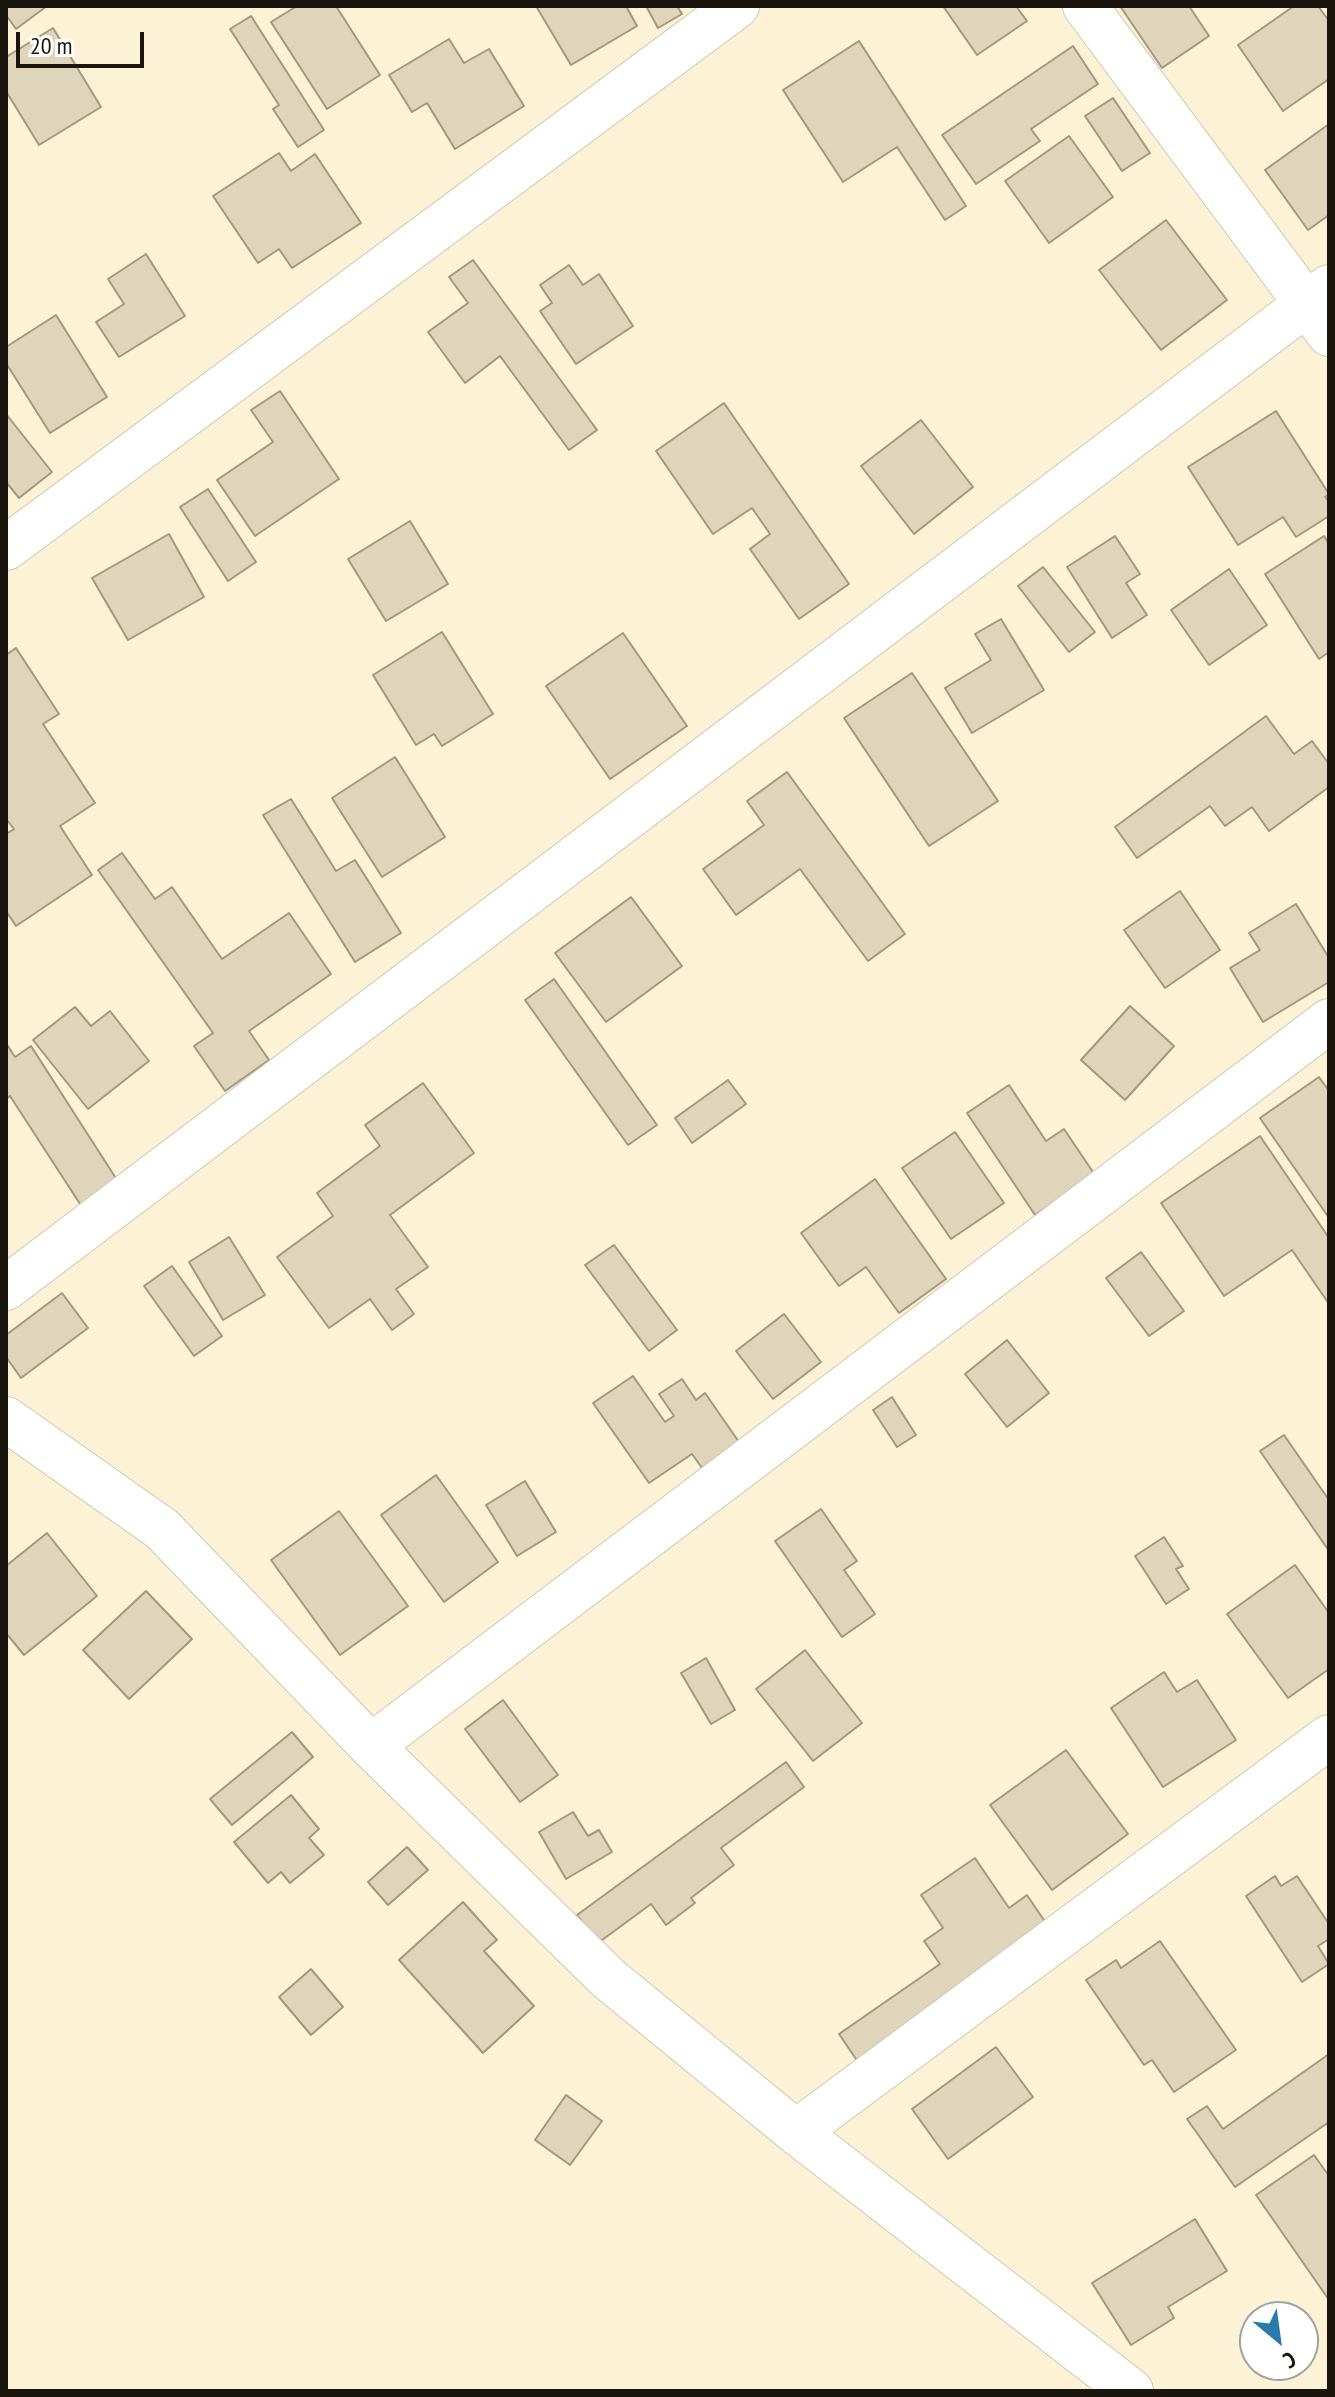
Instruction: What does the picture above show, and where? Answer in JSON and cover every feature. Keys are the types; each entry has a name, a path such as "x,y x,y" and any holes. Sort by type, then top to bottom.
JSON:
{"street":[{"path":"6,548 737,6"},
{"path":"6,1288 1322,308 1085,6"},
{"path":"371,1746 1329,1021"},
{"path":"6,1419 162,1529 371,1746 609,1979 796,2132 1131,2391"},
{"path":"796,2132 1329,1737"}],"building":[{"path":"6,6 47,6 16,29 6,15"},
{"path":"297,6 336,6 380,75 327,109 271,22"},
{"path":"536,6 626,6 637,26 571,65"},
{"path":"646,6 677,6 682,14 658,28"},
{"path":"943,6 1016,6 1027,21 977,55"},
{"path":"1120,6 1189,6 1209,36 1162,68"},
{"path":"1294,6 1318,6 1329,21 1329,79 1283,111 1238,45"},
{"path":"251,16 324,130 298,147 273,109 279,105 230,29"},
{"path":"53,28 101,107 39,145 6,91 6,57"},
{"path":"449,39 464,63 489,49 524,106 455,149 427,103 412,112 389,75"},
{"path":"859,41 966,206 945,220 897,147 843,182 783,90"},
{"path":"1073,46 1098,84 1031,129 1040,141 976,184 942,135"},
{"path":"1113,98 1150,153 1122,171 1085,116"},
{"path":"1329,124 1329,215 1308,230 1265,170"},
{"path":"1069,136 1113,197 1049,243 1005,181"},
{"path":"279,153 291,171 315,154 361,223 292,268 279,249 258,263 213,196"},
{"path":"1166,220 1227,300 1161,350 1099,270"},
{"path":"146,254 185,316 119,357 96,322 124,304 108,279"},
{"path":"473,260 597,430 569,450 500,356 465,383 428,332 468,303 449,277"},
{"path":"569,265 583,285 599,274 633,326 576,364 540,311 552,303 540,285"},
{"path":"56,315 107,397 50,433 6,363 6,347"},
{"path":"280,391 339,479 255,536 217,480 273,442 251,410"},
{"path":"724,403 849,584 799,619 750,549 770,534 752,508 713,534 656,451"},
{"path":"1276,411 1329,494 1325,497 1329,502 1329,516 1296,537 1283,517 1238,545 1188,467"},
{"path":"6,414 52,472 19,498 6,482"},
{"path":"921,420 973,487 914,534 861,466"},
{"path":"208,489 256,562 228,581 180,507"},
{"path":"410,521 448,584 386,621 348,559"},
{"path":"169,534 204,597 128,640 92,578"},
{"path":"1115,536 1140,574 1126,583 1147,615 1112,638 1067,567"},
{"path":"1324,536 1329,544 1329,652 1319,659 1265,574"},
{"path":"1043,567 1095,632 1069,652 1018,586"},
{"path":"1229,569 1267,625 1209,665 1171,610"},
{"path":"1001,619 1044,690 972,733 945,688 991,660 975,634"},
{"path":"442,632 493,714 442,746 434,734 416,745 373,675"},
{"path":"623,633 687,726 610,779 546,686"},
{"path":"16,648 59,714 43,724 95,803 60,826 92,875 16,926 6,911 6,834 14,829 6,819 6,655"},
{"path":"912,673 998,801 929,846 844,718"},
{"path":"1266,716 1294,754 1312,741 1329,764 1329,787 1269,831 1252,807 1225,826 1210,806 1137,858 1115,827"},
{"path":"395,757 445,837 382,877 332,798"},
{"path":"787,772 905,934 868,961 800,869 736,915 703,869 764,825 747,801"},
{"path":"291,799 336,871 355,860 401,933 355,962 263,815"},
{"path":"122,853 155,899 172,887 222,959 289,913 331,974 249,1031 269,1060 225,1091 194,1046 213,1033 98,870"},
{"path":"1180,891 1220,950 1165,988 1124,930"},
{"path":"631,897 682,966 606,1022 555,953"},
{"path":"1296,904 1329,958 1329,982 1263,1022 1230,968 1260,950 1249,933"},
{"path":"554,979 657,1125 628,1145 525,1000"},
{"path":"1130,1006 1174,1046 1125,1100 1081,1060"},
{"path":"75,1007 91,1026 110,1011 149,1061 88,1109 33,1040"},
{"path":"6,1043 15,1057 31,1046 119,1183 82,1207 10,1096 6,1099"},
{"path":"1319,1077 1329,1091 1329,1218 1260,1118"},
{"path":"728,1080 746,1104 692,1143 675,1118"},
{"path":"423,1083 474,1153 390,1215 428,1267 396,1289 414,1314 392,1330 370,1299 329,1328 277,1257 333,1216 317,1193 380,1146 365,1125"},
{"path":"1009,1085 1046,1141 1064,1129 1095,1175 1035,1215 967,1113"},
{"path":"955,1132 1004,1203 951,1239 902,1168"},
{"path":"1260,1136 1329,1238 1329,1304 1292,1250 1224,1296 1161,1203"},
{"path":"875,1179 946,1279 899,1313 866,1267 839,1286 801,1233"},
{"path":"229,1237 265,1295 223,1320 189,1262"},
{"path":"614,1245 677,1330 649,1351 585,1265"},
{"path":"1141,1252 1184,1311 1149,1336 1106,1278"},
{"path":"172,1266 222,1336 194,1356 144,1286"},
{"path":"62,1293 88,1328 21,1378 6,1357 6,1335"},
{"path":"784,1314 821,1362 773,1399 736,1351"},
{"path":"1007,1340 1049,1393 1007,1427 965,1374"},
{"path":"633,1376 665,1422 674,1416 659,1394 682,1379 696,1400 705,1393 739,1442 702,1468 692,1454 649,1483 593,1403"},
{"path":"892,1397 916,1435 897,1447 873,1410"},
{"path":"1284,1435 1329,1500 1329,1551 1260,1451"},
{"path":"436,1475 498,1562 444,1602 381,1515"},
{"path":"525,1481 556,1532 517,1556 486,1505"},
{"path":"821,1509 857,1561 844,1570 875,1614 842,1637 775,1541"},
{"path":"339,1511 408,1606 340,1655 271,1560"},
{"path":"47,1533 97,1596 24,1655 6,1633 6,1566"},
{"path":"1164,1537 1183,1566 1176,1569 1189,1589 1166,1604 1135,1556"},
{"path":"1295,1565 1329,1613 1329,1669 1288,1698 1227,1614"},
{"path":"146,1591 192,1639 129,1699 83,1650"},
{"path":"805,1650 862,1723 813,1761 756,1689"},
{"path":"706,1658 735,1710 711,1724 681,1673"},
{"path":"1164,1672 1177,1692 1197,1680 1236,1740 1163,1787 1111,1708"},
{"path":"503,1700 558,1775 520,1802 465,1729"},
{"path":"292,1732 313,1757 232,1825 210,1799"},
{"path":"1066,1750 1128,1834 1052,1890 990,1805"},
{"path":"786,1762 804,1787 721,1848 734,1865 691,1898 695,1903 666,1925 651,1904 598,1943 577,1915"},
{"path":"291,1795 319,1829 309,1838 324,1855 290,1883 281,1872 268,1883 234,1842"},
{"path":"573,1812 588,1836 599,1830 612,1852 566,1879 539,1832"},
{"path":"407,1847 428,1870 388,1905 368,1882"},
{"path":"975,1858 1009,1908 1027,1895 1050,1929 858,2062 839,2034 940,1964 924,1941 943,1928 921,1895"},
{"path":"1275,1876 1281,1886 1297,1876 1329,1924 1329,1939 1318,1946 1329,1964 1302,1982 1246,1896"},
{"path":"463,1902 497,1940 484,1951 534,2006 483,2053 399,1960"},
{"path":"1160,1941 1236,2050 1174,2092 1152,2060 1144,2065 1086,1980 1116,1960 1121,1968"},
{"path":"311,1969 343,2007 311,2035 279,1997"},
{"path":"996,2047 1033,2097 948,2159 912,2109"},
{"path":"1329,2054 1329,2122 1235,2187 1187,2119 1207,2106 1223,2129"},
{"path":"566,2095 602,2121 570,2165 535,2140"},
{"path":"1314,2155 1329,2176 1329,2300 1256,2195"},
{"path":"1195,2219 1227,2271 1168,2307 1174,2318 1131,2345 1092,2283"}]}
